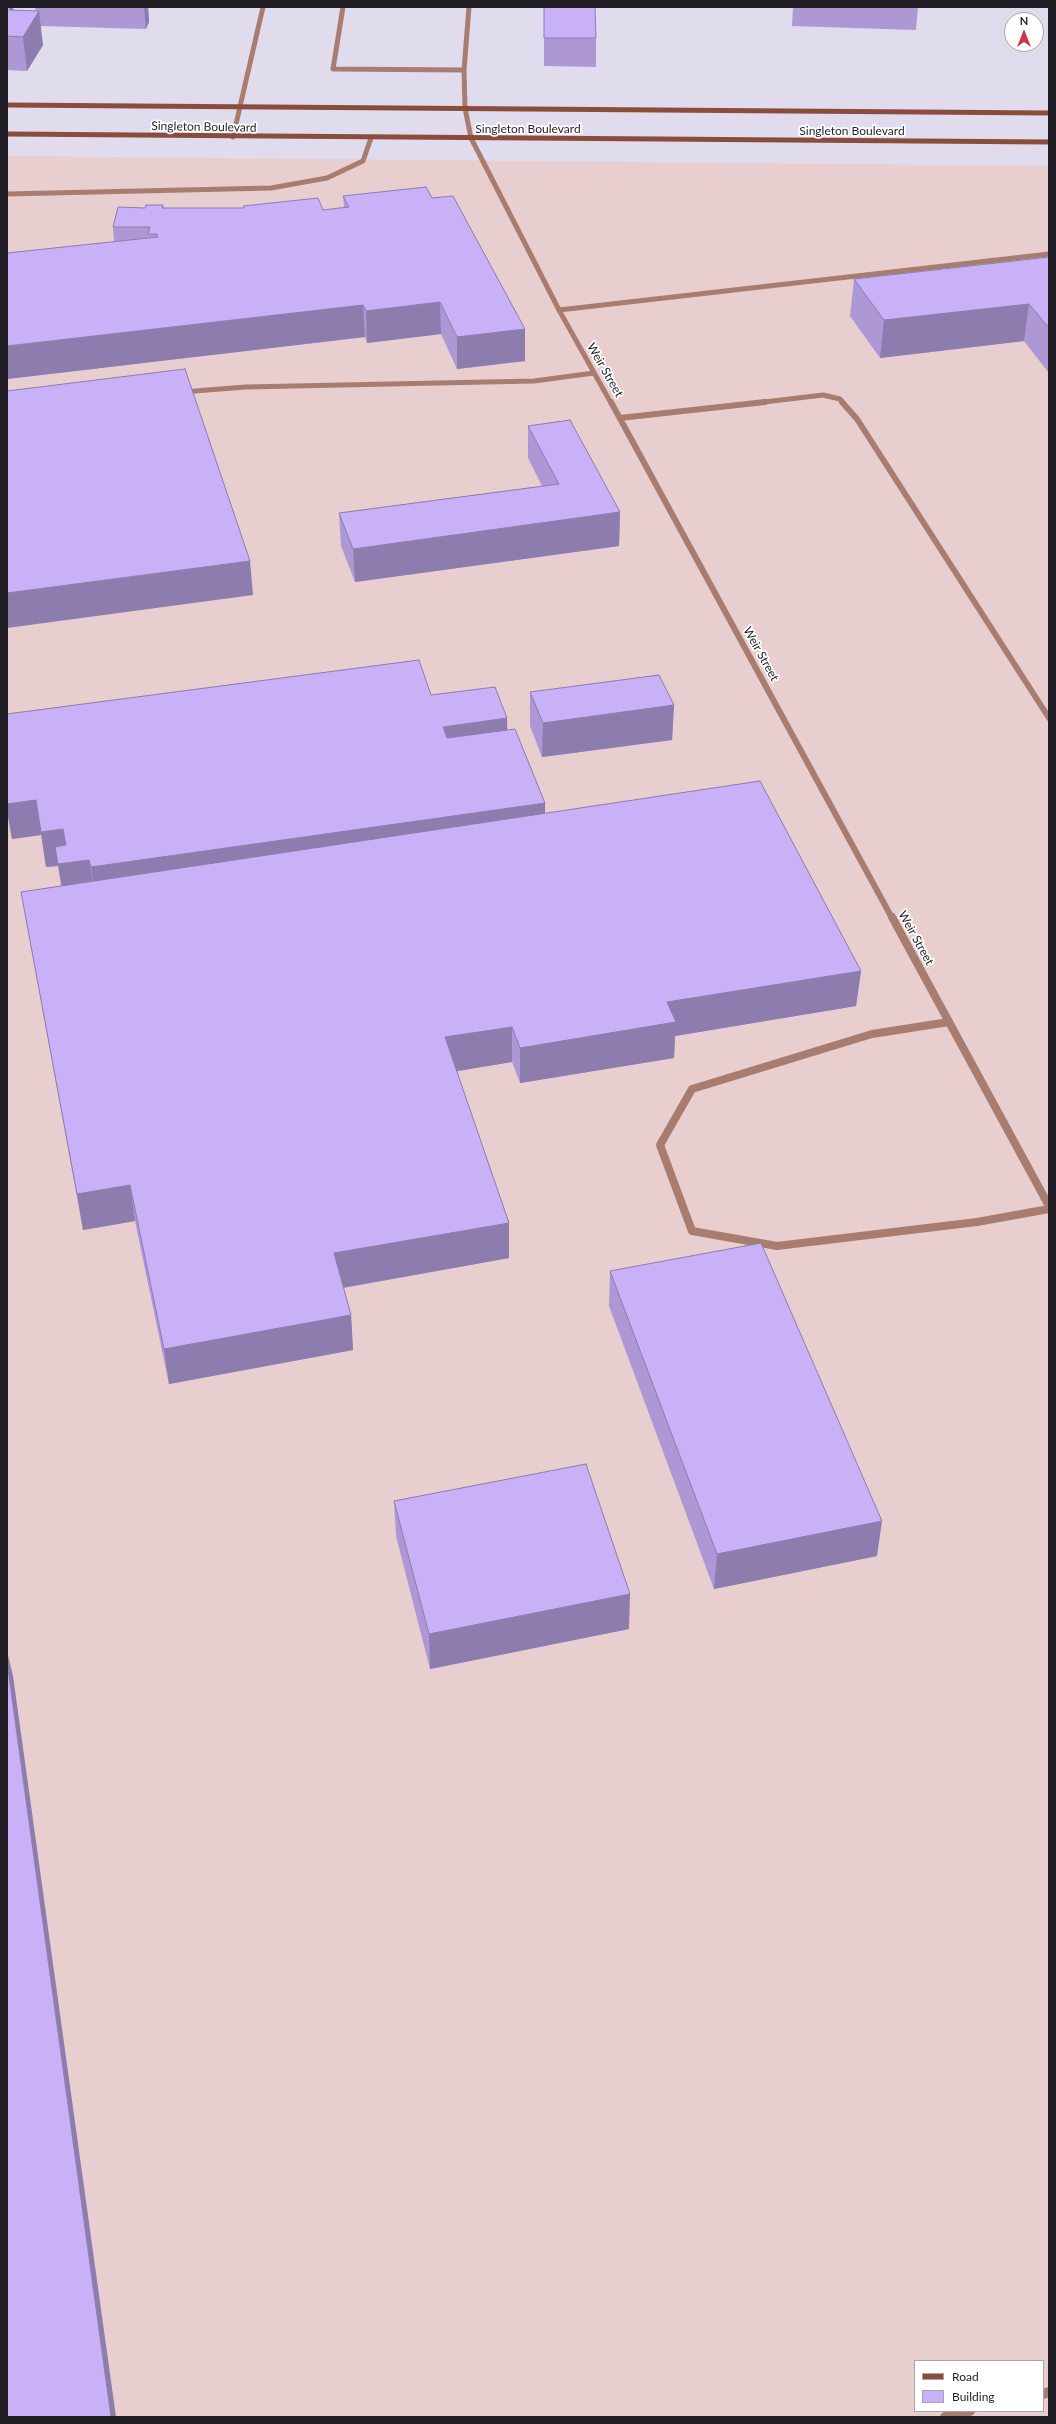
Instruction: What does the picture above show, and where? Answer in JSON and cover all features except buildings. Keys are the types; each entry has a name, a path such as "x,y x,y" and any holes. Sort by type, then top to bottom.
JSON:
{"main road":[{"name":"Singleton Boulevard","path":"7,105 1049,113"},
{"name":"Singleton Boulevard","path":"7,134 234,137 1049,142"}],"street":[{"path":"234,137 262,7"},
{"path":"343,7 333,69 464,70"},
{"name":"Weir Street","path":"469,7 464,70 465,108 471,138 559,310 620,418 1049,1207"},
{"path":"7,194 271,188 327,178 363,161 371,138"},
{"path":"559,310 1049,254"},
{"path":"175,393 246,387 534,381 594,373"},
{"path":"620,418 823,395 840,399 857,419 1049,718"},
{"path":"949,1022 872,1034 692,1090 660,1145 692,1231 777,1246 977,1222 1049,1207"},
{"path":"944,2417 966,2412"}],"shaded area":[{"path":"7,156 1049,166 1049,2417 7,2417"}]}
